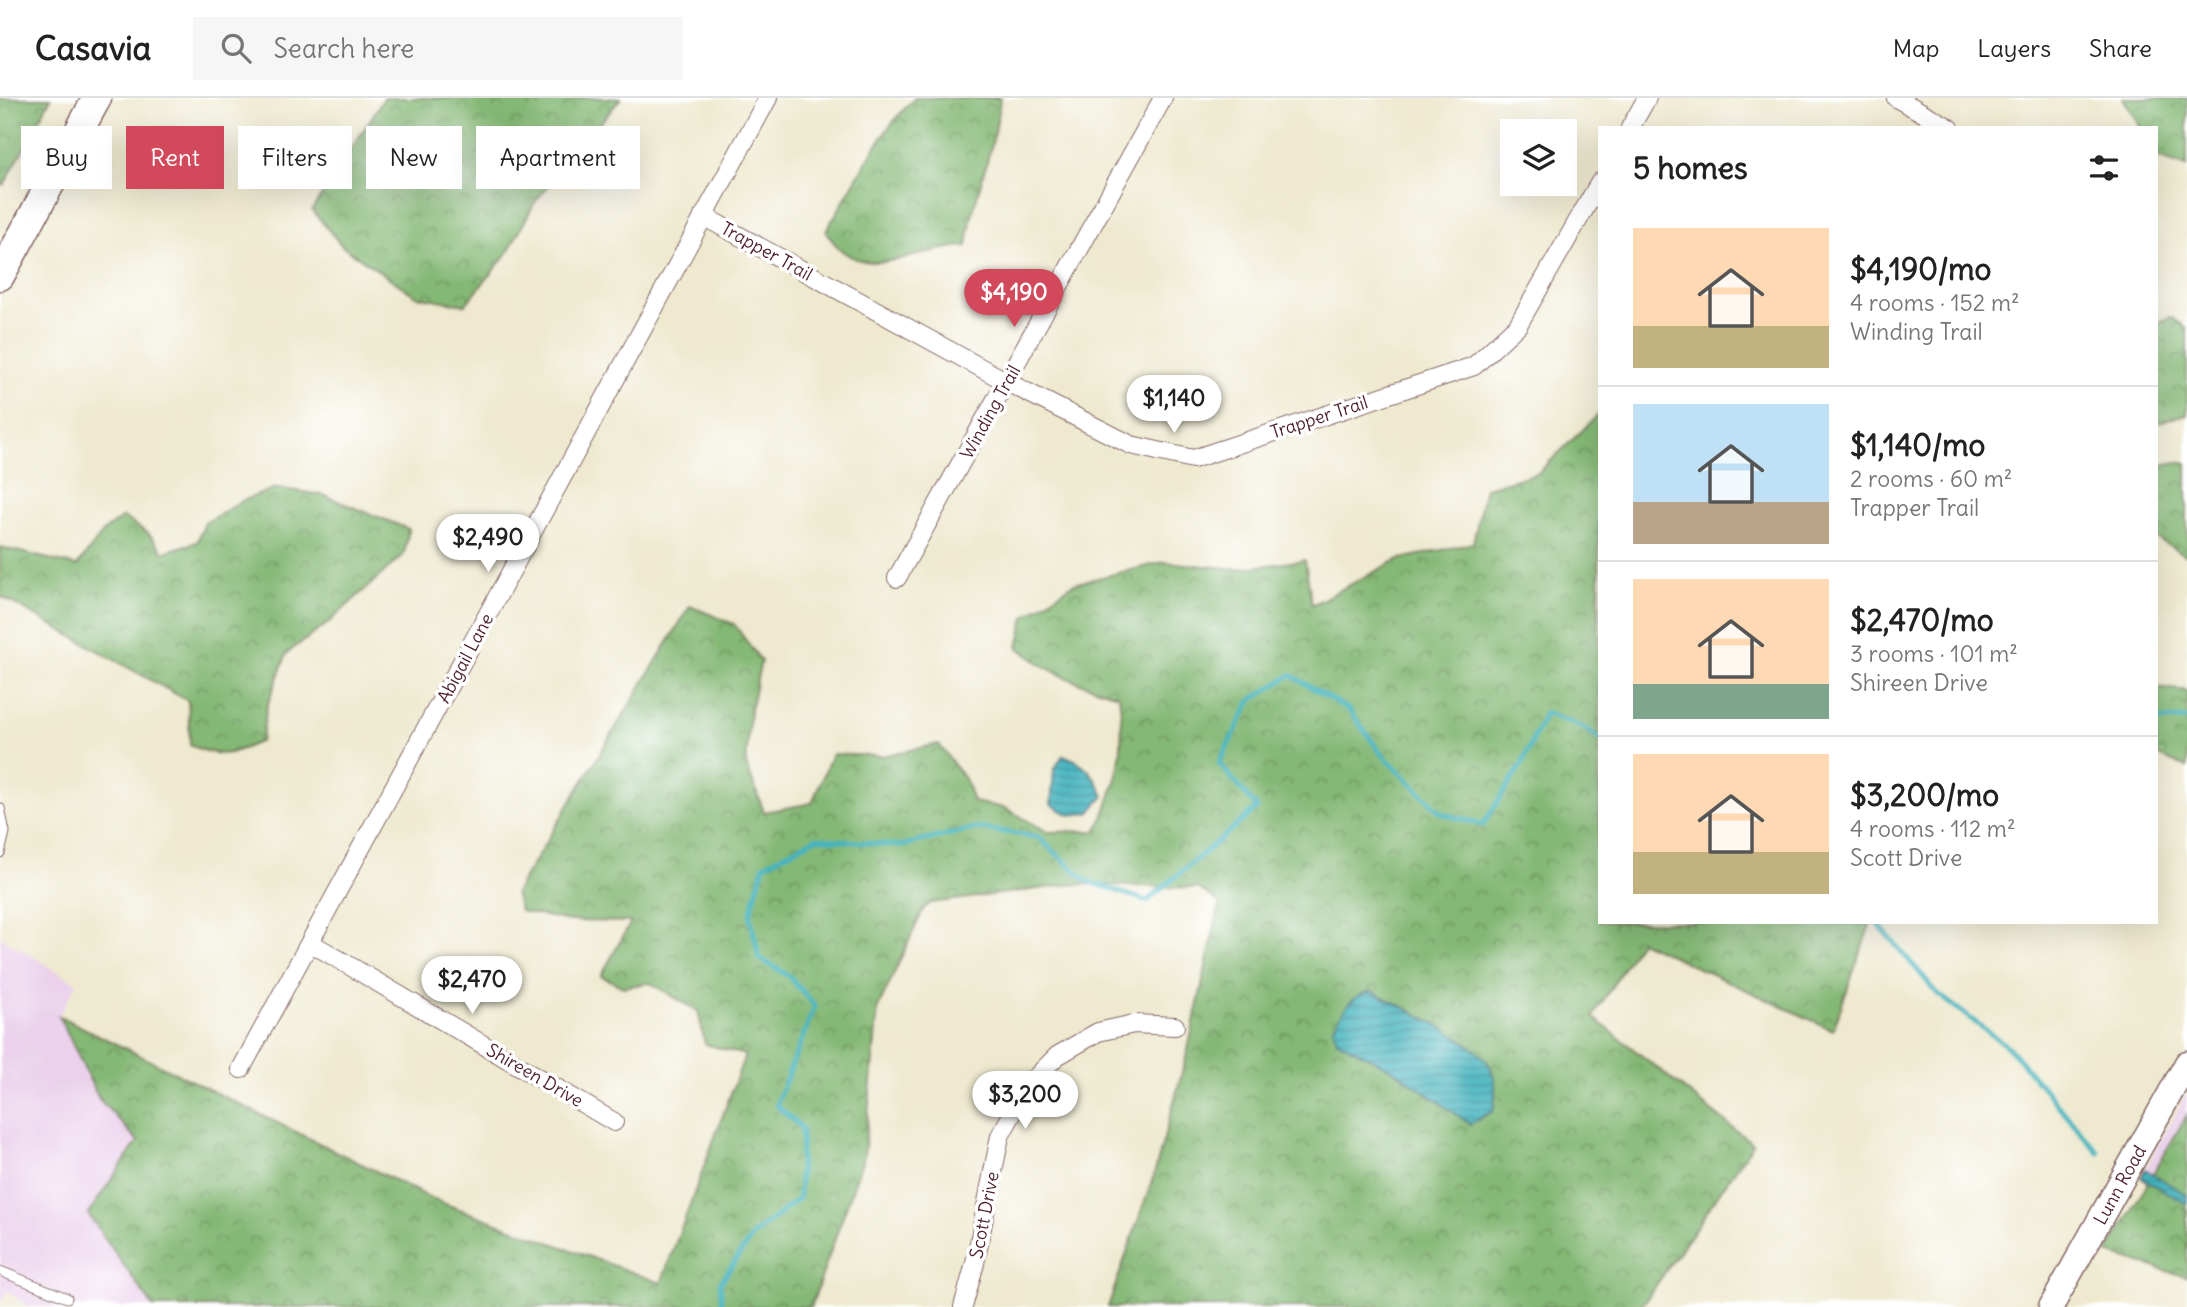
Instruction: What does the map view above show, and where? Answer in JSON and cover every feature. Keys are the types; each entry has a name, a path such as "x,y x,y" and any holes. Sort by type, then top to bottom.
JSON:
{"main road":[{"path":"0,276 97,98"}],"street":[{"name":"Abigail Lane","path":"241,1069 768,98"},
{"name":"Winding Trail","path":"897,578 1163,98"},
{"path":"1631,126 1647,98"},
{"path":"1896,98 1946,126"},
{"name":"Trapper Trail","path":"703,216 1007,382 1131,444 1193,459 1474,366 1518,325 1598,185"},
{"name":"Shireen Drive","path":"311,943 614,1122"},
{"name":"Scott Drive","path":"963,1307 975,1263 1000,1136 1028,1084 1057,1056 1098,1032 1135,1024 1175,1026"},
{"name":"Lunn Road","path":"2051,1307 2187,1063"}],"lane":[{"path":"0,808 5,832 0,853"},
{"path":"0,1271 67,1298"}],"shaded area":[{"path":"0,937 77,983 59,1016 99,1099 138,1141 88,1214 153,1307 29,1307 7,1291 0,1305"},
{"path":"2187,1093 2187,1202 2141,1177"}],"green space":[{"path":"0,98 51,98 36,126 21,126 21,154 4,185 0,183"},
{"path":"384,98 621,98 598,126 476,126 476,189 546,189 535,202 507,254 465,305 416,296 342,246 312,210 326,189 352,189 352,148"},
{"path":"915,98 1000,98 994,136 967,246 890,261 872,262 855,258 839,249 826,231 877,144"},
{"path":"2123,98 2187,98 2187,167 2160,158 2158,126 2140,126"},
{"path":"2171,317 2187,328 2187,414 2158,422 2158,322"},
{"path":"1598,415 1598,924 1870,924 1833,1030 1640,941 1593,1017 1753,1144 1641,1307 1108,1307 1154,1175 1187,1054 1220,903 1198,888 1076,884 931,903 924,908 878,1008 864,1156 811,1307 153,1307 88,1214 138,1141 99,1099 59,1016 437,1201 661,1283 745,1055 705,1044 698,1011 650,983 623,987 601,976 631,922 570,921 520,911 515,893 690,606 734,624 761,661 750,710 746,764 764,812 812,803 832,754 882,756 939,744 967,783 973,802 1005,808 1048,832 1097,831 1111,796 1119,765 1122,733 1119,695 1065,677 1018,647 1025,617 1073,584 1164,562 1238,569 1305,560 1312,605 1397,560 1473,543 1485,488 1538,473"},
{"path":"2178,462 2187,464 2187,556 2158,539 2158,465"},
{"path":"276,488 323,495 409,529 404,554 327,624 287,653 267,706 261,741 241,750 218,754 190,745 188,701 0,596 0,547 77,566 104,531 123,517 149,534 164,552 197,542 205,523 242,501"},
{"path":"2158,687 2187,691 2187,768 2158,756"},
{"path":"2187,1115 2187,1277 2107,1253"}],"water":[{"path":"1063,755 1088,770 1104,796 1089,813 1069,815 1051,804 1054,770"},
{"path":"1371,991 1434,1023 1479,1053 1493,1074 1493,1111 1470,1124 1397,1072 1337,1040 1333,1028 1344,1010 1352,1000"},
{"path":"2145,1169 2187,1195 2187,1204 2141,1177"}],"waterway":[{"path":"722,1307 720,1283 753,1235 799,1198 802,1128 776,1105 815,1006 789,976 759,958 750,915 764,865 816,838 900,846 977,828 1038,837 1087,881 1147,901 1257,808 1219,763 1251,700 1291,675 1349,710 1381,753 1441,813 1483,825 1522,764 1545,713 1584,728 1598,738"},
{"path":"2158,720 2187,719"},
{"path":"1878,924 1938,994 2008,1047 2098,1152"}]}
